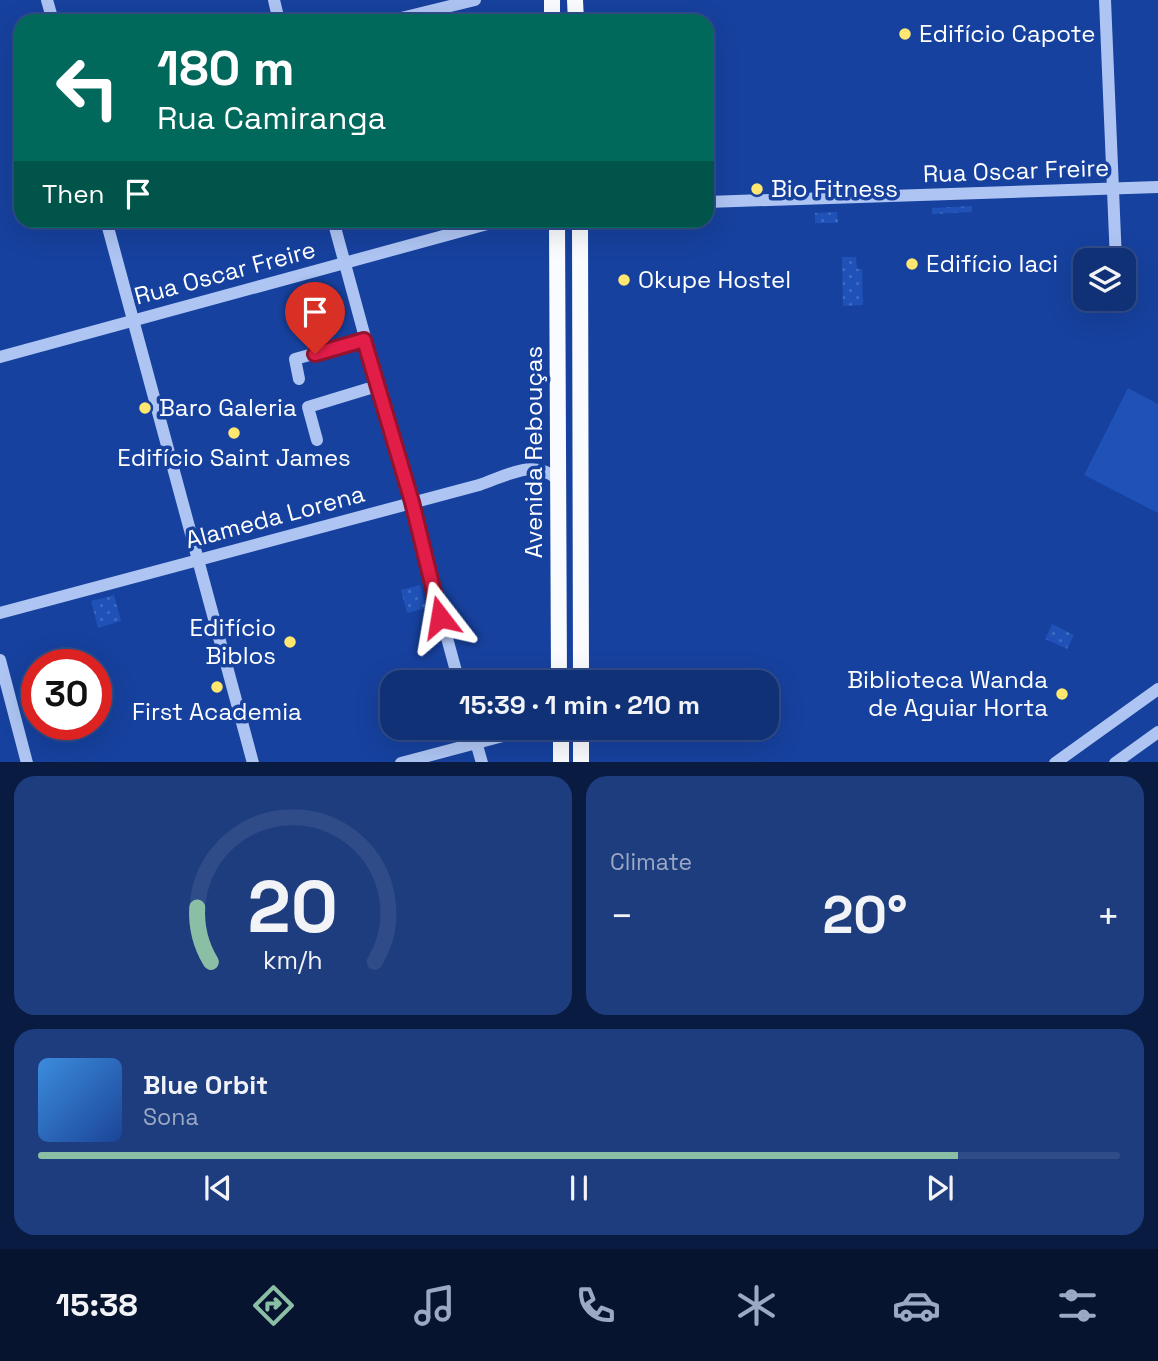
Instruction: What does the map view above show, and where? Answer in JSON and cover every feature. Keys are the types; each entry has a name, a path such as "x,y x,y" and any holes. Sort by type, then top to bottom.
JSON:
{"main road":[{"name":"Avenida Rebouças","path":"557,228 559,670"},
{"name":"Avenida Rebouças","path":"580,228 581,670"},
{"path":"561,740 561,762"},
{"path":"581,740 581,762"}],"street":[{"path":"418,14 475,0"},
{"path":"1105,0 1115,248"},
{"name":"Rua Oscar Freire","path":"714,202 1158,187"},
{"path":"108,228 253,762"},
{"path":"335,228 456,670"},
{"name":"Rua Oscar Freire","path":"0,357 473,228"},
{"path":"299,379 295,358 364,340"},
{"path":"317,440 308,407 377,386"},
{"name":"Alameda Lorena","path":"0,613 479,485 534,466 549,471 557,479"},
{"path":"0,660 27,762"},
{"path":"1055,762 1158,689"},
{"path":"1115,762 1158,732"},
{"path":"401,762 484,740"},
{"path":"476,742 482,762"}],"shaded area":[{"path":"972,206 972,212 932,214 932,208"},
{"path":"837,212 838,223 815,223 815,213"},
{"path":"842,257 856,257 857,269 862,269 863,305 843,306"},
{"path":"1128,388 1158,404 1158,513 1084,475"},
{"path":"420,585 426,608 407,613 401,590"},
{"path":"114,595 121,621 98,628 91,601"},
{"path":"1052,624 1074,635 1067,649 1045,639"}],"place":[{"name":"Edifício Capote","path":"905,34"},
{"name":"Bio Fitness","path":"757,189"},
{"name":"Edifício Iaci","path":"912,264"},
{"name":"Okupe Hostel","path":"624,280"},
{"name":"Baro Galeria","path":"145,408"},
{"name":"Edifício Saint James","path":"234,433"},
{"name":"Edifício Biblos","path":"290,642"},
{"name":"First Academia","path":"217,687"},
{"name":"Biblioteca Wanda de Aguiar Horta","path":"1062,694"}],"route":[{"path":"315,354 364,340 412,502 440,617"}]}
